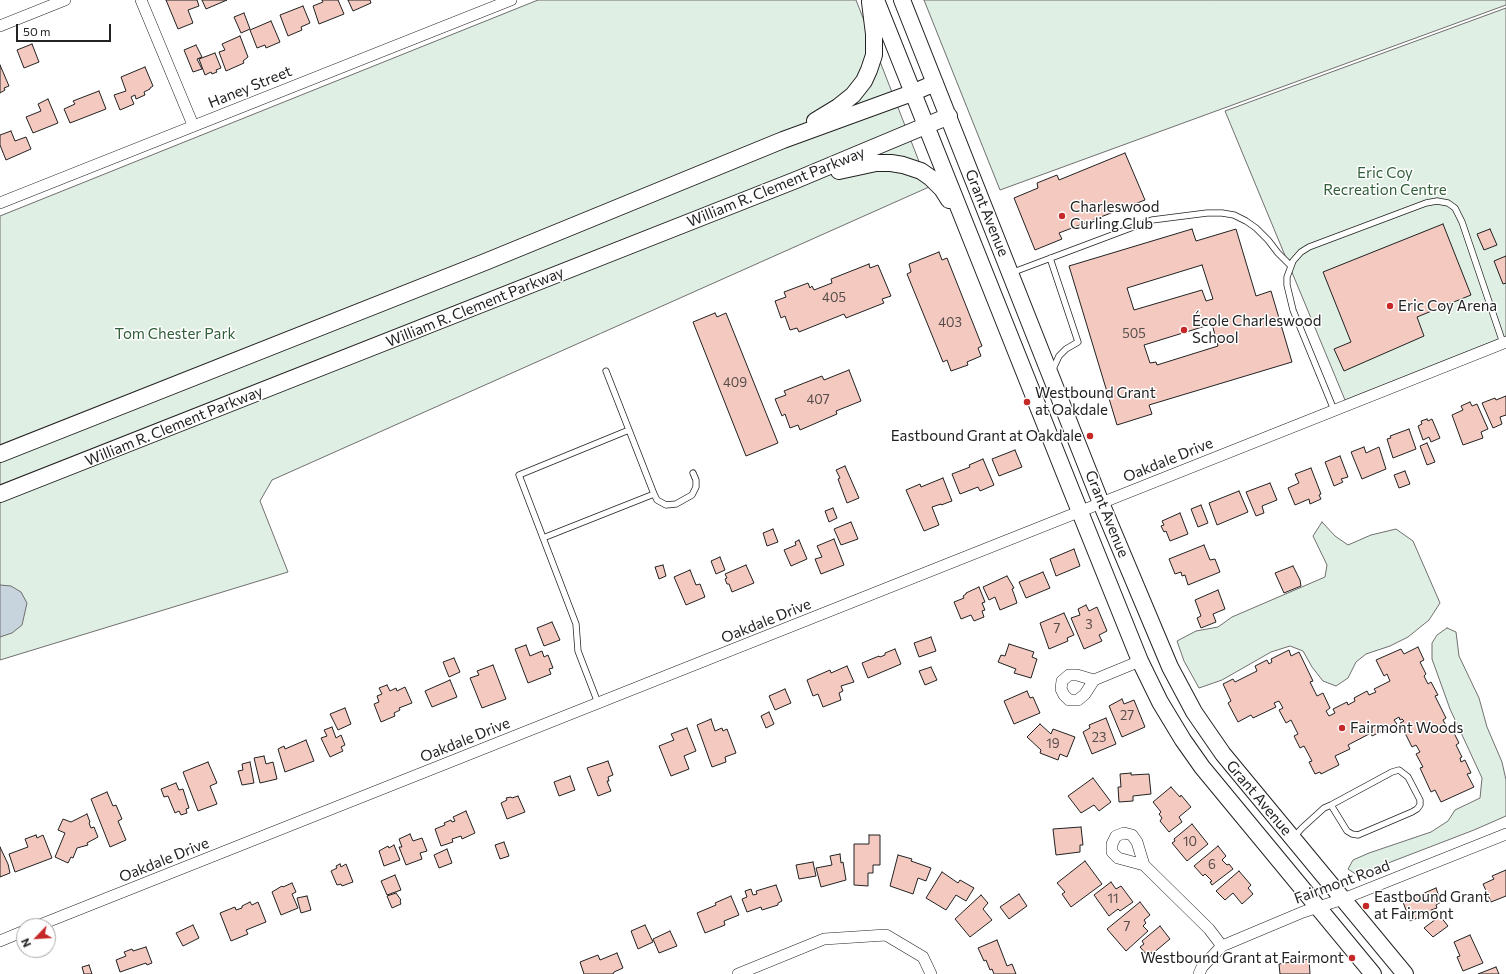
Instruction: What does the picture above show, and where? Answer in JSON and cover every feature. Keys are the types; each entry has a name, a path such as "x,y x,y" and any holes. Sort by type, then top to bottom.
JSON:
{"main road":[{"path":"783,140 838,107 853,95 864,82 870,70 874,55 874,34 870,0"},
{"name":"Grant Avenue","path":"876,0 912,94 1140,661 1172,724 1202,767 1373,974"},
{"name":"Grant Avenue","path":"902,0 1051,373 1101,503 1170,667 1194,712 1223,754 1406,974"},
{"path":"0,454 485,262 783,140 912,94 935,84"},
{"name":"William R. Clement Parkway","path":"0,494 796,180 949,116"},
{"path":"796,180 876,163 903,165 921,172 931,178 942,189 964,222"}],"street":[{"path":"0,26 65,0"},
{"path":"141,0 193,125"},
{"name":"Haney Street","path":"0,203 193,125 511,0"},
{"name":"Oakdale Drive","path":"56,918 1504,343"},
{"path":"1094,680 1140,661"},
{"name":"Fairmont Road","path":"1199,974 1202,967 1222,946 1303,912 1343,899 1506,834"},
{"path":"1144,865 1209,929 1222,946"},
{"path":"0,941 16,934"},
{"path":"738,974 824,939 886,935 923,957 931,974"}],"lane":[{"path":"1334,410 1293,310 1287,285 1290,265 1296,256 1309,247 1426,203 1437,201 1448,203 1455,208 1462,222 1504,343"},
{"path":"1011,273 1152,220 1222,212 1234,215 1256,228 1268,240 1278,254 1290,265"},
{"path":"1050,258 1078,342 1066,349 1059,356 1051,373"},
{"path":"606,371 657,500 666,505 676,504 692,495 696,487 694,472"},
{"path":"598,704 578,651 576,624 519,475 629,430"},
{"path":"543,538 654,494"},
{"path":"1293,839 1324,808 1331,804 1399,770 1408,777 1420,800 1420,805 1412,812 1358,835 1347,831 1331,804"}],"green space":[{"name":"Tom Chester Park","path":"538,0 856,0 929,187 272,480 260,501 288,572 0,660 0,216"},
{"path":"924,0 1506,0 1506,5 1000,190"},
{"name":"Eric Coy Recreation Centre","path":"1506,8 1506,336 1345,400 1225,111"},
{"path":"1322,522 1335,536 1348,545 1371,535 1396,529 1413,541 1440,603 1429,620 1408,637 1390,646 1366,654 1356,662 1348,678 1336,686 1323,681 1312,667 1303,651 1290,646 1271,652 1222,680 1199,688 1184,661 1177,641 1196,631 1218,627 1232,617 1325,577 1327,565 1313,536"},
{"path":"1447,628 1456,632 1459,656 1479,698 1487,727 1502,762 1506,780 1506,816 1474,830 1357,875 1348,869 1353,860 1431,832 1448,821 1455,810 1480,798 1482,778 1450,709 1432,659 1432,643 1437,635"}],"shaded area":[{"path":"0,585 11,586 21,592 27,603 22,625 12,633 0,637"}],"building":[{"path":"166,0 197,0 199,6 188,10 193,23 178,29"},
{"path":"202,0 227,0 206,9"},
{"path":"322,0 338,0 344,14 319,24 313,6 323,2"},
{"path":"348,0 370,0 371,3 353,11"},
{"path":"303,6 310,23 301,27 302,30 288,36 280,15"},
{"path":"244,13 250,29 241,33 234,17"},
{"path":"271,21 280,42 266,48 265,45 257,48 250,30"},
{"path":"240,36 248,57 243,61 244,63 226,71 219,52 225,50 222,44"},
{"path":"32,44 39,62 24,68 17,50"},
{"path":"196,45 202,57 197,59 202,69 193,72 184,50"},
{"path":"215,53 221,68 216,70 217,72 212,74 211,72 205,75 199,59"},
{"path":"0,65 9,86 4,88 5,90 0,93"},
{"path":"145,67 153,86 144,92 145,95 136,99 135,95 131,97 134,104 120,110 114,95 126,91 121,77"},
{"path":"99,91 106,109 70,123 64,109 75,104 73,101"},
{"path":"48,99 58,123 33,133 26,117 41,111 38,104"},
{"path":"11,131 15,141 26,137 31,149 6,160 0,145 0,135"},
{"name":"Charleswood Curling Club","path":"1125,153 1145,200 1059,233 1062,239 1035,250 1014,198 1038,188 1037,183 1057,175 1059,180"},
{"name":"Eric Coy Arena","path":"1443,224 1471,295 1417,317 1424,336 1344,371 1334,349 1351,342 1323,272"},
{"path":"1192,229 1196,241 1236,229 1256,296 1271,291 1292,362 1149,405 1152,414 1117,425 1069,266","holes":["1202,265 1213,299 1206,301 1202,290 1134,310 1127,288","1212,324 1218,346 1157,365 1156,362 1150,363 1144,345"]},
{"path":"1490,229 1497,245 1484,250 1477,234"},
{"path":"939,252 942,260 947,258 982,346 978,348 981,356 967,362 968,365 951,371 947,360 943,362 907,274 911,272 909,264"},
{"path":"1506,256 1506,283 1503,284 1494,261"},
{"path":"869,264 870,268 878,265 891,296 882,299 884,303 846,318 844,314 799,332 797,328 790,330 785,316 781,318 775,301 786,297 784,292 808,283 810,288 812,286 814,290 832,283 831,279"},
{"path":"715,313 717,317 726,313 778,443 746,456 693,322"},
{"path":"849,370 861,401 836,411 837,414 800,430 798,425 790,428 785,414 782,416 775,399 786,395 784,391 822,376 824,380"},
{"path":"1506,396 1506,415 1500,417 1502,424 1493,428 1482,403"},
{"path":"1470,402 1472,406 1477,404 1488,429 1481,432 1483,438 1463,445 1452,415 1463,410 1461,406"},
{"path":"1427,419 1428,421 1432,419 1440,438 1431,442 1429,437 1423,440 1418,426 1422,424 1421,421"},
{"path":"1409,429 1416,449 1393,458 1387,439 1391,438 1390,436"},
{"path":"1427,443 1435,462 1427,465 1420,446"},
{"path":"1364,447 1366,453 1379,447 1386,469 1362,479 1351,452"},
{"path":"1015,450 1022,467 999,476 992,459"},
{"path":"1340,456 1348,477 1341,479 1343,482 1334,486 1325,462"},
{"path":"983,459 994,485 980,491 978,487 960,494 952,474 970,467 969,465"},
{"path":"845,466 859,498 847,503 838,479 840,478 836,470"},
{"path":"1311,468 1321,494 1319,495 1321,499 1310,504 1309,499 1295,505 1288,488 1299,483 1295,474"},
{"path":"1405,471 1410,484 1399,488 1394,475"},
{"path":"943,478 952,501 932,507 939,525 924,531 906,490 920,484 921,487"},
{"path":"1270,483 1277,500 1262,506 1264,513 1256,516 1246,492"},
{"path":"1239,491 1248,512 1217,525 1209,503"},
{"path":"1201,505 1208,523 1198,527 1191,509"},
{"path":"833,508 837,518 829,522 825,511"},
{"path":"1180,513 1188,534 1170,541 1166,531 1164,532 1161,526 1164,525 1162,521"},
{"path":"851,522 858,539 841,545 834,529"},
{"path":"773,529 778,542 767,546 763,533"},
{"path":"834,539 844,565 821,574 815,559 822,557 817,546"},
{"path":"799,540 807,559 791,566 784,550 796,545 795,542"},
{"path":"1204,545 1210,560 1215,559 1220,572 1188,585 1185,575 1182,576 1181,572 1175,574 1169,559"},
{"path":"1074,549 1080,566 1056,576 1050,559"},
{"path":"720,557 725,570 716,574 711,561"},
{"path":"663,565 666,576 659,579 655,567"},
{"path":"746,565 754,583 732,592 725,579 727,578 725,574"},
{"path":"1293,566 1300,580 1301,586 1284,593 1275,573"},
{"path":"690,570 696,585 700,584 705,597 686,605 674,577"},
{"path":"1043,572 1050,588 1026,598 1019,582"},
{"path":"1007,576 1014,588 1012,589 1017,603 1000,610 995,597 989,600 983,587"},
{"path":"979,587 985,602 982,603 985,610 982,611 984,617 974,621 971,615 961,619 954,602 964,598 963,596 966,593"},
{"path":"1218,590 1225,609 1213,614 1216,622 1201,628 1197,618 1201,616 1195,600"},
{"path":"1086,605 1089,611 1097,607 1107,631 1099,635 1102,641 1084,649 1071,618 1080,615 1078,609"},
{"path":"1064,613 1074,635 1067,638 1068,641 1049,649 1040,623"},
{"path":"552,622 560,640 544,646 537,628"},
{"path":"931,637 936,651 919,657 914,643"},
{"path":"1009,644 1034,652 1032,657 1037,659 1031,678 1014,673 1016,669 998,662 1001,655 1005,656"},
{"path":"526,645 530,656 542,651 544,657 548,655 553,668 549,669 551,674 528,683 515,649"},
{"name":"Fairmont Woods","path":"1418,647 1424,660 1420,662 1426,674 1424,676 1428,684 1431,682 1438,695 1435,696 1446,718 1443,720 1450,733 1453,731 1459,743 1456,745 1462,757 1460,758 1461,762 1465,760 1471,773 1467,774 1474,787 1441,802 1435,790 1431,792 1420,768 1423,767 1416,754 1420,752 1416,745 1412,747 1400,723 1404,721 1402,719 1400,720 1399,717 1394,720 1397,724 1372,736 1371,733 1348,745 1350,749 1335,756 1339,765 1321,774 1320,772 1315,774 1309,762 1312,761 1304,746 1300,748 1294,736 1298,734 1291,720 1286,723 1279,710 1283,708 1279,701 1274,703 1276,707 1253,718 1251,715 1238,722 1228,703 1231,701 1223,684 1233,679 1235,682 1257,671 1255,666 1267,660 1269,664 1272,662 1271,659 1289,650 1291,656 1299,652 1313,681 1310,682 1317,696 1323,693 1330,708 1326,711 1329,716 1335,713 1333,709 1347,702 1348,705 1355,701 1354,698 1367,691 1369,695 1376,692 1374,689 1390,681 1387,674 1384,676 1376,660 1401,649 1404,654"},
{"path":"895,649 901,664 868,678 862,663 885,655 885,653"},
{"path":"454,658 460,672 449,677 443,662"},
{"path":"493,665 506,699 482,708 470,678 479,675 477,671"},
{"path":"847,666 854,682 841,686 843,691 839,693 841,700 823,707 818,694 813,696 807,680 830,670 831,673"},
{"path":"931,667 937,680 925,685 919,671"},
{"path":"450,680 457,697 432,707 425,691"},
{"path":"387,685 390,691 396,688 397,691 405,687 412,703 399,708 400,710 394,713 395,716 381,722 374,704 379,702 377,696 382,694 379,688"},
{"path":"785,689 791,703 775,710 769,696"},
{"path":"1027,691 1030,698 1033,697 1040,713 1014,724 1004,701"},
{"path":"1122,699 1124,704 1134,700 1145,727 1122,737 1109,706"},
{"path":"345,708 351,724 338,730 330,714"},
{"path":"769,712 774,724 766,728 761,716"},
{"path":"1106,718 1116,744 1092,754 1083,732 1090,728 1089,725"},
{"path":"711,719 715,731 722,728 723,731 727,729 736,753 725,757 726,762 712,767 697,725"},
{"path":"1040,724 1051,734 1053,729 1075,737 1067,757 1060,754 1058,760 1040,753 1041,750 1027,737"},
{"path":"332,727 336,738 341,735 345,745 341,747 343,751 330,757 321,738 327,736 324,730"},
{"path":"687,728 696,751 684,756 689,769 671,776 659,746 674,740 671,734"},
{"path":"306,740 314,761 285,772 278,749 284,746 285,749"},
{"path":"264,756 266,764 273,762 277,779 260,783 254,758"},
{"path":"608,761 613,775 608,777 609,781 607,781 611,791 598,796 587,768"},
{"path":"208,762 217,783 210,786 217,804 198,811 183,772"},
{"path":"250,762 254,783 242,785 238,771 243,770 242,764"},
{"path":"1131,773 1131,775 1149,774 1151,794 1133,796 1133,801 1119,802 1118,787 1121,787 1120,774"},
{"path":"570,776 575,790 559,796 554,782"},
{"path":"1093,778 1111,802 1099,811 1094,805 1081,813 1068,796"},
{"path":"176,783 179,790 183,789 189,808 186,809 187,813 181,815 179,811 175,813 168,796 164,797 161,789"},
{"path":"1171,787 1180,797 1181,795 1191,807 1179,817 1182,822 1169,832 1160,821 1162,818 1159,814 1161,812 1153,802"},
{"path":"107,792 113,806 116,805 122,819 118,821 126,840 110,847 91,799"},
{"path":"518,796 525,812 507,819 501,803 507,800 506,798"},
{"path":"466,811 475,833 462,839 461,836 452,839 453,842 441,846 435,829 445,825 444,823 451,820 452,822 455,821 453,817"},
{"path":"87,814 91,828 94,827 98,837 87,843 88,845 77,848 73,858 71,857 68,863 55,857 65,833 58,830 63,819 71,822"},
{"path":"1192,824 1208,844 1187,861 1172,843 1175,841 1174,839"},
{"path":"1081,827 1083,845 1080,845 1080,852 1056,855 1053,829"},
{"path":"410,834 413,841 422,838 427,851 420,853 422,859 406,865 399,847 402,847 399,839"},
{"path":"36,835 37,838 43,835 52,858 15,872 9,854 28,847 25,839"},
{"path":"869,835 880,835 880,865 873,865 873,873 868,873 868,886 854,885 854,844 869,844"},
{"path":"504,842 509,856 500,859 495,845"},
{"path":"394,845 400,860 384,866 379,851 388,846 389,848"},
{"path":"1218,846 1226,856 1222,860 1227,865 1229,864 1233,869 1212,885 1210,882 1212,881 1205,874 1203,876 1194,866"},
{"path":"0,847 8,864 10,873 0,877"},
{"path":"447,849 452,863 439,868 434,855"},
{"path":"840,854 846,880 821,887 816,868 832,865 830,856"},
{"path":"898,855 912,859 911,861 931,868 926,881 918,878 913,894 890,886"},
{"path":"1085,861 1102,884 1071,907 1062,894 1065,892 1057,883"},
{"path":"813,862 816,876 799,879 796,865"},
{"path":"340,864 341,867 346,864 353,882 342,886 341,884 337,885 331,871 337,868 336,866"},
{"path":"1506,870 1506,896 1491,902 1483,884 1494,879 1492,876"},
{"path":"1239,871 1251,885 1248,888 1253,894 1242,904 1233,893 1225,900 1216,891"},
{"path":"942,872 958,883 960,880 974,888 966,901 956,895 946,910 926,898"},
{"path":"395,875 401,890 387,895 381,881"},
{"path":"1111,882 1116,889 1121,886 1133,902 1120,911 1118,909 1109,916 1094,895"},
{"path":"292,883 296,892 292,894 298,908 281,915 272,892 282,886 283,887"},
{"path":"776,885 782,901 778,903 778,905 762,910 761,907 747,912 742,899 747,897 745,891 751,889 753,895 757,894 756,891"},
{"path":"1436,888 1441,902 1436,905 1437,908 1431,910 1432,912 1410,921 1403,902"},
{"path":"396,893 401,900 401,904 392,908 387,896"},
{"path":"1019,894 1027,906 1009,919 1000,907"},
{"path":"981,895 988,903 983,909 992,920 970,937 955,919"},
{"path":"307,896 311,910 301,913 297,898"},
{"path":"731,896 739,915 724,921 725,925 705,933 697,913 716,905 715,903"},
{"path":"250,902 252,905 258,902 266,922 246,930 248,934 231,941 220,913 235,907 236,910 242,908 242,906"},
{"path":"1140,902 1150,915 1144,920 1146,923 1143,926 1148,931 1126,951 1107,929"},
{"path":"1440,916 1448,926 1433,937 1424,928"},
{"path":"193,925 199,938 183,946 176,933"},
{"path":"645,925 653,942 638,949 631,931"},
{"path":"1160,926 1170,939 1152,954 1151,952 1147,955 1140,947 1144,944 1142,941"},
{"path":"670,931 677,946 659,953 653,939"},
{"path":"1470,935 1483,963 1463,971 1457,957 1460,956 1454,942"},
{"path":"997,940 1007,966 1012,964 1016,974 994,974 992,969 990,970 986,960 984,961 978,948"},
{"path":"146,947 152,963 147,965 146,963 120,972 116,960 126,956 124,952"},
{"path":"617,953 623,968 614,972 613,974 584,974 580,962 598,955 600,960"},
{"path":"1309,959 1310,974 1280,974 1279,964"},
{"path":"89,965 92,974 84,974 82,967"},
{"path":"1496,967 1499,974 1478,974"}],"place":[{"name":"Charleswood Curling Club","path":"1062,216"},
{"name":"Eric Coy Arena","path":"1390,306"},
{"name":"École Charleswood School","path":"1184,330"},
{"name":"Westbound Grant at Oakdale","path":"1027,402"},
{"name":"Eastbound Grant at Oakdale","path":"1090,436"},
{"name":"Fairmont Woods","path":"1342,728"},
{"name":"Eastbound Grant at Fairmont","path":"1366,906"},
{"name":"Westbound Grant at Fairmont","path":"1352,958"}]}
